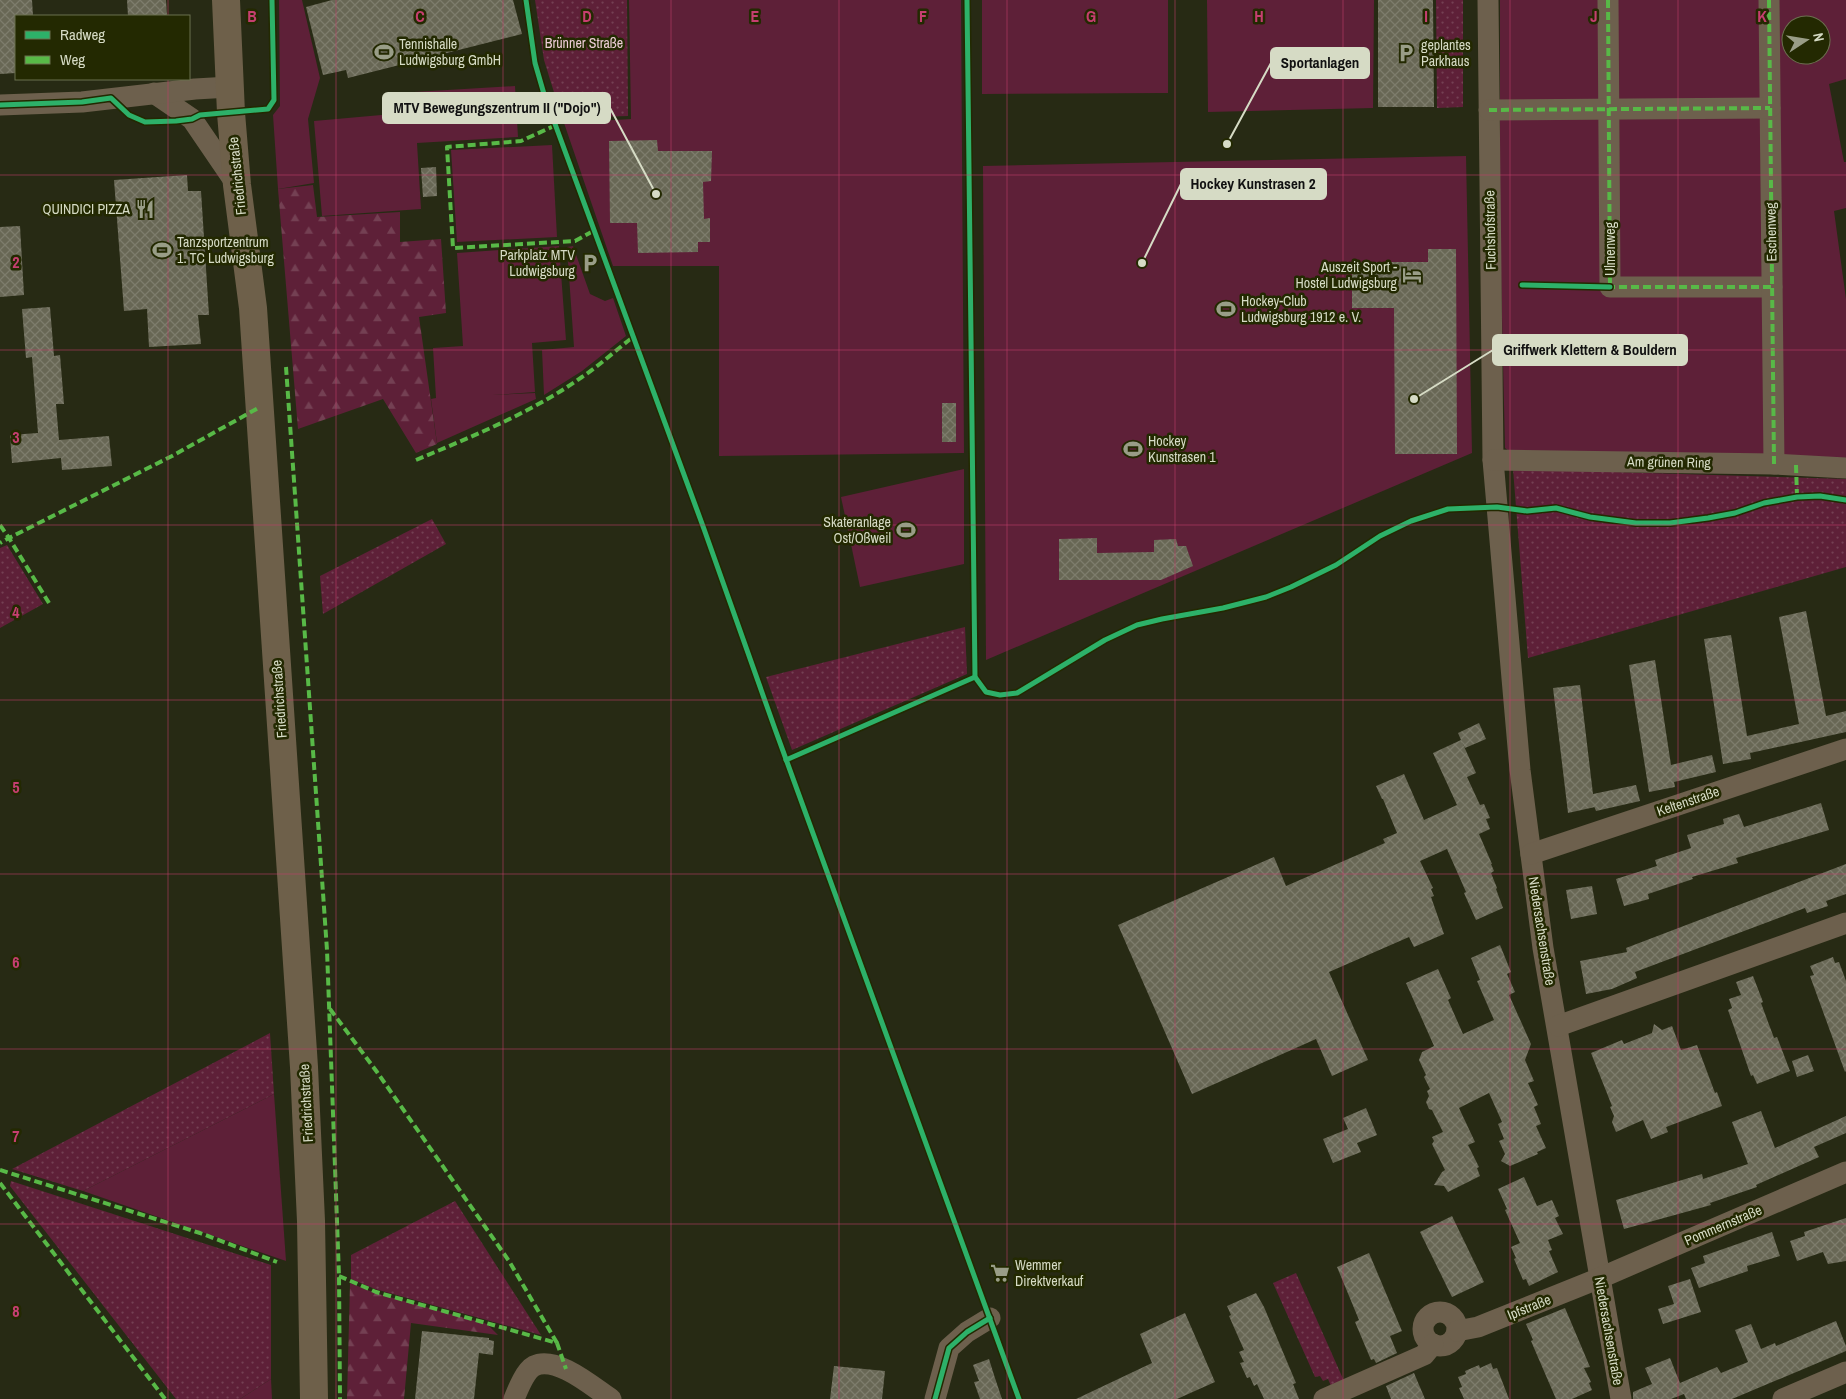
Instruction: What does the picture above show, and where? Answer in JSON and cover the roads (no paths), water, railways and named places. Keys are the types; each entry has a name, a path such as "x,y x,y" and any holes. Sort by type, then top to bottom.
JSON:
{"main road":[{"name":"Friedrichstraße","path":"226,0 237,185 247,254 254,328 303,1057 311,1221 314,1399"}],"street":[{"name":"Fuchshofstraße","path":"1488,0 1493,460"},
{"name":"Ulmenweg","path":"1608,0 1610,287 1772,287"},
{"name":"Eschenweg","path":"1769,0 1774,464"},
{"path":"0,105 82,102 230,87"},
{"path":"154,94 192,119 237,185"},
{"path":"1489,110 1770,108"},
{"name":"Am grünen Ring","path":"1493,460 1774,464 1846,468"},
{"name":"Niedersachsenstraße","path":"1493,460 1520,770 1530,854 1543,948 1621,1399"},
{"name":"Keltenstraße","path":"1530,854 1846,749"},
{"path":"1558,1026 1846,923"},
{"name":"Pommernstraße","path":"1600,1278 1846,1172"},
{"name":"Ipfstraße","path":"1324,1399 1424,1355 1434,1344 1440,1346 1452,1341 1457,1332 1478,1327 1600,1278"},
{"path":"1434,1344 1428,1340 1423,1328 1429,1316 1443,1312 1450,1315 1455,1320 1457,1332"},
{"path":"935,1399 949,1348 967,1332 990,1318"},
{"path":"514,1399 532,1367 541,1364 566,1369 611,1399"},
{"path":"1783,1399 1846,1372"}],"place":[{"name":"Tennishalle Ludwigsburg GmbH","path":"384,52"},
{"name":"geplantes Parkhaus","path":"1406,53"},
{"name":"Sportanlagen","path":"1227,144"},
{"name":"MTV Bewegungszentrum II (\"Dojo\")","path":"656,194"},
{"name":"QUINDICI PIZZA","path":"145,209"},
{"name":"Tanzsportzentrum 1. TC Ludwigsburg","path":"162,250"},
{"name":"Parkplatz MTV Ludwigsburg","path":"590,263"},
{"name":"Hockey Kunstrasen 2","path":"1142,263"},
{"name":"Auszeit Sport - Hostel Ludwigsburg","path":"1412,275"},
{"name":"Hockey-Club Ludwigsburg 1912 e. V.","path":"1226,309"},
{"name":"Griffwerk Klettern & Bouldern","path":"1414,399"},
{"name":"Hockey Kunstrasen 1","path":"1133,449"},
{"name":"Skateranlage Ost/Oßweil","path":"906,530"},
{"name":"Wemmer Direktverkauf","path":"1000,1273"}],"park label":[{"name":"Brünner Straße","path":"584,43"}]}
